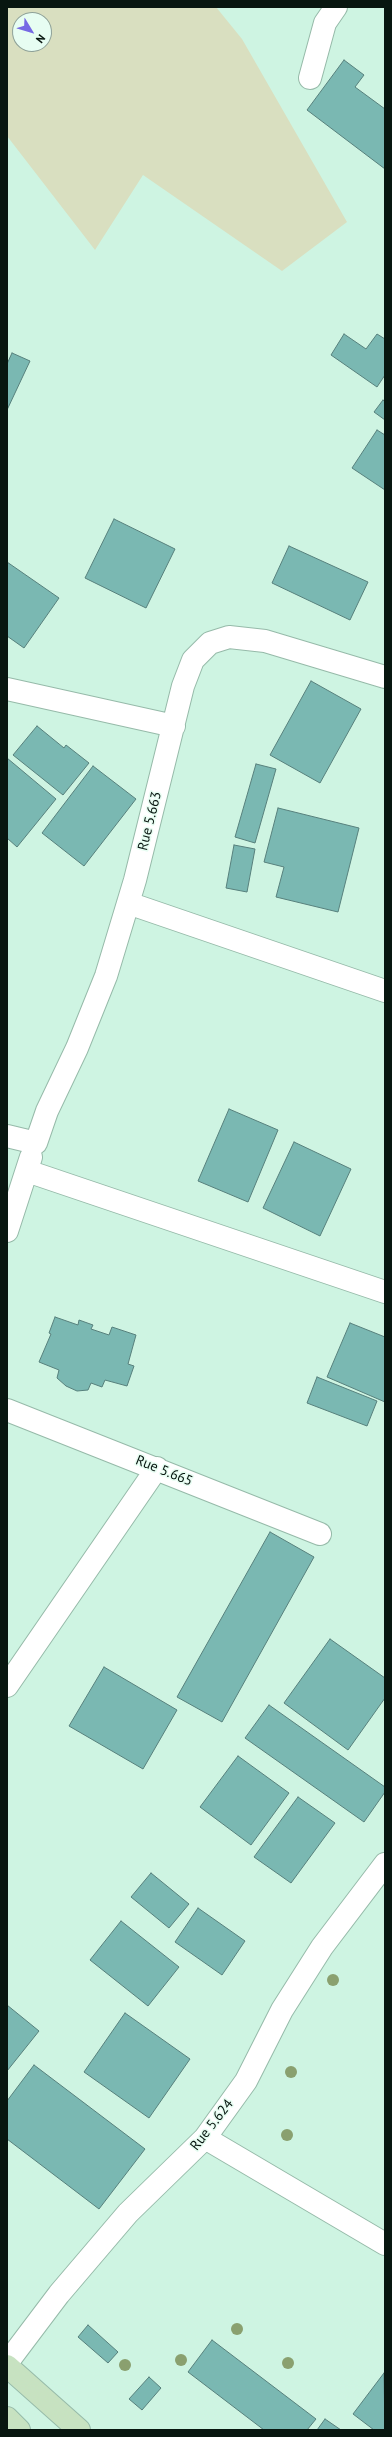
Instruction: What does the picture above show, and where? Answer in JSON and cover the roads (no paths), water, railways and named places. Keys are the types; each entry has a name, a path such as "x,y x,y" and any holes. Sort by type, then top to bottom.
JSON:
{"street":[{"path":"310,78 326,23 336,7"},
{"name":"Rue 5.663","path":"7,1231 47,1111 77,1048 106,976 128,903 183,686 193,660 210,644 229,637 265,641 385,677"},
{"path":"7,689 174,726"},
{"path":"128,903 385,991"},
{"path":"7,1136 36,1143"},
{"path":"27,1171 385,1292"},
{"name":"Rue 5.665","path":"7,1410 158,1468 320,1534"},
{"path":"7,1686 158,1468"},
{"name":"Rue 5.624","path":"7,2363 59,2294 128,2213 205,2138 246,2081 282,2010 322,1947 385,1864"},
{"path":"205,2138 385,2244"},
{"path":"7,2366 78,2430"},
{"path":"7,2418 20,2430"}]}
